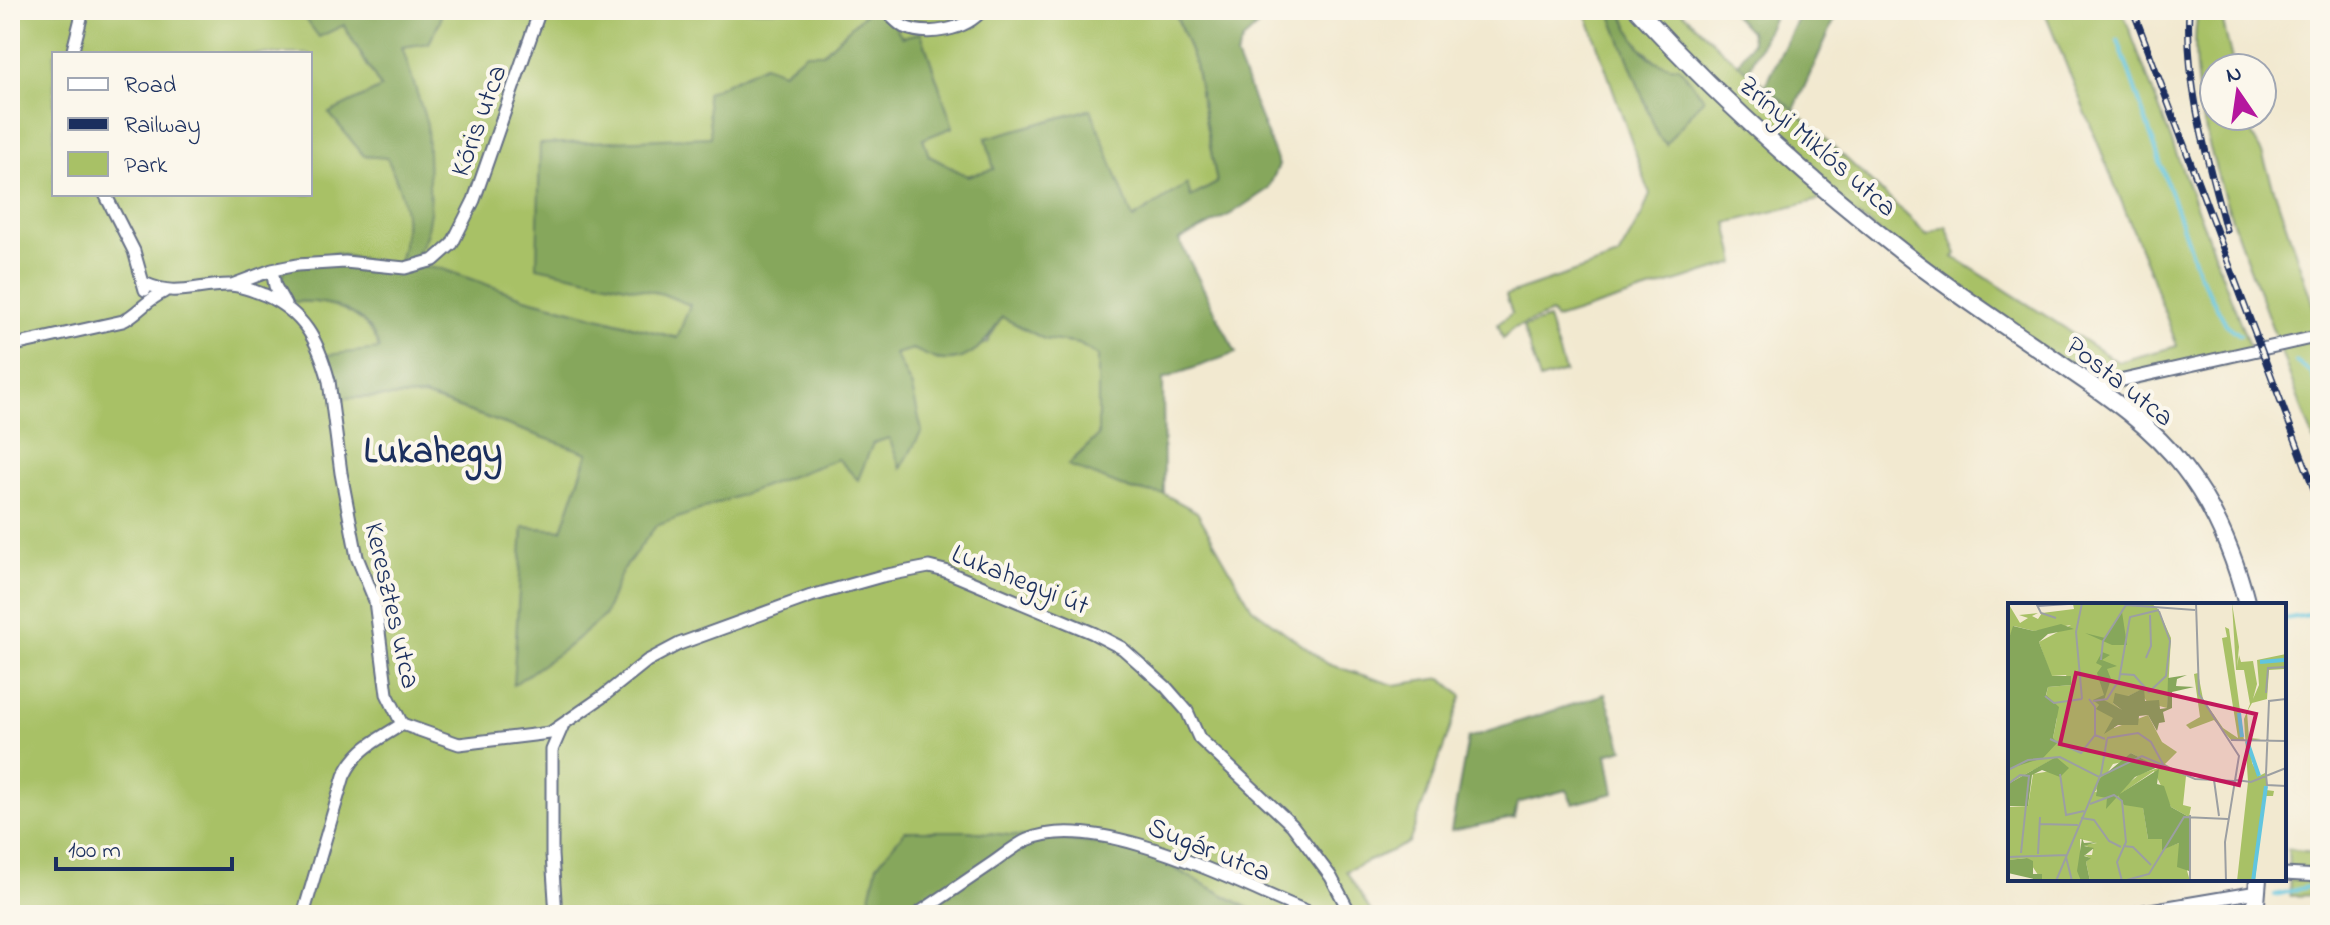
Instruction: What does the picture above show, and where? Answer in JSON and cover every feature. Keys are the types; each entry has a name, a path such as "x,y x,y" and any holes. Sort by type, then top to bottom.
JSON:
{"main road":[{"name":"Zrínyi Miklós utca","path":"1638,10 1703,77 1818,182 1907,256 1977,305"},
{"name":"Posta utca","path":"1977,305 2149,430 2191,478 2224,538 2246,603"},
{"path":"2255,915 2258,885"}],"street":[{"path":"72,52 83,10"},
{"name":"Kőris utca","path":"272,270 345,262 405,268 434,260 452,244 474,200 540,10"},
{"path":"885,10 900,25 931,31 966,24 982,10"},
{"path":"106,196 134,251 147,302"},
{"path":"10,346 123,321 164,292 232,285 272,270 275,286 285,304"},
{"path":"144,283 164,292"},
{"path":"232,285 285,304"},
{"name":"Keresztes utca","path":"285,304 305,326 325,367 357,557 375,601 387,694 402,724 459,744 535,735"},
{"path":"2098,390 2119,381 2320,336"},
{"name":"Lukahegyi út","path":"535,735 562,727 647,661 679,644 811,596 882,576 929,567 1093,633 1122,648 1166,687 1187,711 1199,738 1292,825 1331,877 1351,915"},
{"path":"303,915 344,776 352,759 362,748 402,724"},
{"path":"556,915 552,855 552,750 562,727"},
{"path":"535,735 552,750"},
{"name":"Sugár utca","path":"916,915 1025,841 1060,834 1114,838 1171,853 1316,915"},
{"path":"2286,874 2320,876"},
{"path":"2121,915 2258,885"}],"green space":[{"path":"10,10 299,10 319,36 343,25 381,88 330,113 388,160 401,186 406,227 397,268 291,302 332,305 356,316 374,336 380,349 340,398 424,396 588,453 562,530 523,527 514,684 566,648 604,616 622,571 655,526 890,437 902,468 912,388 895,354 913,349 938,360 987,343 1002,317 1044,339 1079,344 1098,356 1098,436 1069,464 1131,490 1164,494 1197,512 1252,608 1328,664 1394,685 1442,678 1462,696 1409,843 1346,871 1373,915 1261,915 1155,858 1122,846 966,831 866,909 866,915 10,915"},
{"path":"299,10 441,10 440,21 429,43 402,47 427,124 430,212 426,236 411,266 442,269 525,298 677,338 690,305 663,294 537,267 540,144 711,137 706,93 764,65 783,72 806,53 823,53 869,10 885,10 902,37 921,33 953,127 923,139 929,156 967,176 994,169 986,138 1091,109 1133,219 1187,184 1191,197 1217,183 1195,64 1174,10 1276,10 1243,40 1236,56 1279,165 1268,189 1231,214 1179,240 1236,353 1163,379 1164,494 1131,490 1068,465 1098,436 1098,356 1079,344 1044,339 1002,317 984,343 959,359 937,359 913,349 895,354 912,388 922,431 901,469 889,438 873,443 858,480 838,459 656,526 622,571 604,616 566,648 513,685 523,527 562,530 588,453 425,396 340,398 326,355 379,349 374,336 356,316 345,310 319,303 291,302 280,287 286,266 335,253 397,268 404,238 405,212 399,186 387,158 364,156 329,113 381,88 344,25 319,37"},
{"path":"441,10 869,10 823,53 806,53 711,137 663,294 691,305 678,338 525,298 442,269 410,266 402,47 429,43 440,21"},
{"path":"885,10 1174,10 1195,64 1217,183 1191,198 1187,185 1132,219 986,138 995,169 967,176 929,156 923,139 953,127 921,33 902,37"},
{"path":"1585,10 1609,10 1658,136 1666,144 1662,66 1636,44 1621,10 1680,10 1723,51 1794,110 1927,234 1946,226 1957,254 1954,257 2118,362 2177,346 2044,10 2122,10 2254,359 2102,391 1831,197 1727,223 1736,263 1556,319 1551,313 1512,329 1503,339 1498,324 1512,313 1506,295 1618,257 1650,194"},
{"path":"1609,10 1621,10 1642,49 1657,62 1679,67 1704,98 1666,144 1658,136"},
{"path":"1729,10 1777,10 1748,72 1738,63 1752,42 1750,31"},
{"path":"1802,10 1839,10 1794,110 1765,86"},
{"path":"2198,10 2220,10 2230,52 2198,52 2198,86 2197,80 2195,44"},
{"path":"2207,132 2250,132 2262,153 2320,320 2320,457 2235,228"},
{"path":"1548,319 1565,372 1540,380 1523,327"},
{"path":"1605,694 1623,749 1607,754 1614,793 1573,804 1566,790 1517,803 1514,818 1451,831 1468,738"},
{"path":"905,831 966,831 1122,846 1155,858 1261,915 866,915 877,865"},
{"path":"2288,849 2320,853 2320,895 2290,896"}],"waterway":[{"path":"2118,40 2198,272 2226,324 2240,335"},
{"path":"2296,362 2312,374 2320,395"},
{"path":"2286,619 2320,613"},
{"path":"2275,895 2320,884"}],"railway":[{"path":"2133,10 2320,505"},
{"path":"2189,10 2194,94 2226,230"}],"district":[{"name":"Lukahegy","path":"433,449"}]}
